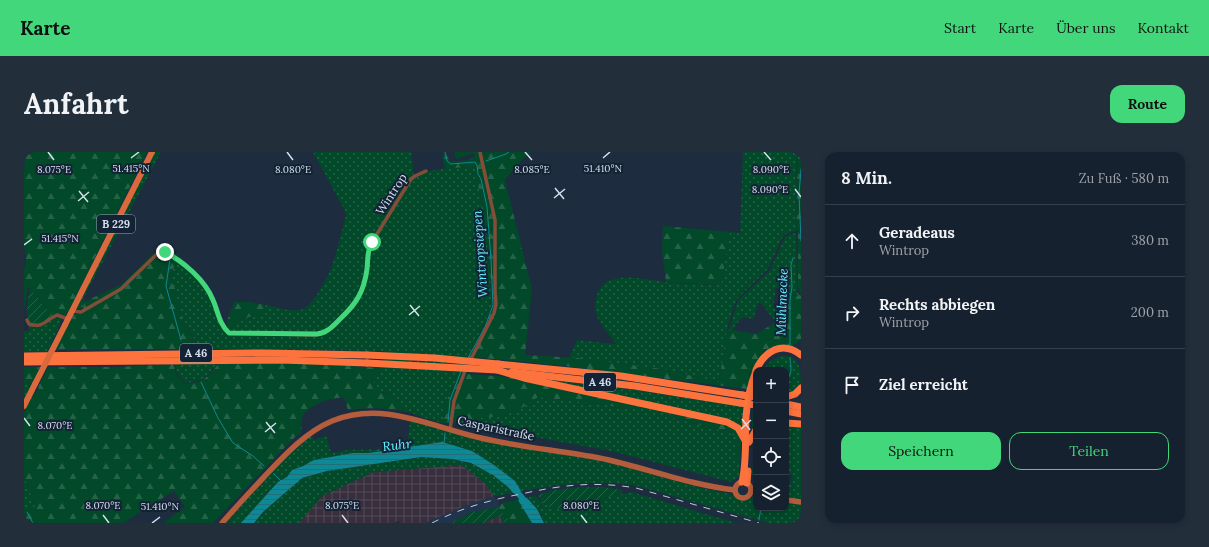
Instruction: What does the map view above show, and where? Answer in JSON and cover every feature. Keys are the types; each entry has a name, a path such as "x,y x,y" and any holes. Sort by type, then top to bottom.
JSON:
{"highway":[{"path":"758,367 764,357 776,350 788,349 801,355"},
{"name":"A 46","path":"24,356 232,353 367,359 621,376 753,397"},
{"path":"763,367 770,357 780,353 793,354 801,362"},
{"name":"A 46","path":"24,362 367,359"},
{"path":"498,367 524,378 726,422 738,428 747,442"},
{"name":"A 46","path":"498,367 635,386 753,405"},
{"path":"747,442 747,405 753,380"},
{"path":"789,396 801,388"},
{"path":"744,483 747,442 753,400"},
{"path":"789,405 801,407"},
{"path":"789,412 801,414"},
{"path":"789,423 801,424"},
{"path":"747,442 753,434"}],"main road":[{"name":"B 229","path":"24,406 88,276 152,152"},
{"name":"Casparistraße","path":"222,523 289,451 313,432 333,421 353,414 375,412 413,418 450,430 493,441 587,456 715,487 735,490"},
{"path":"744,483 750,487 753,493 747,497 740,498 735,490 737,485 744,483"},
{"path":"789,500 801,502"}],"street":[{"path":"450,430 454,401 458,387 494,313 496,304 495,220 480,152"},
{"name":"Wintrop","path":"72,311 81,312 121,289 156,255 165,252 173,256 188,268 208,290 213,299 223,328 229,333 315,335 324,333 329,330 355,304 363,289 367,271 369,247 411,179 426,171"},
{"path":"27,320 29,324 45,324 57,315 66,322"}],"shaded area":[{"path":"442,442 472,451 515,481 521,491 513,493 493,475 471,463 452,459 421,457 327,471 302,478 263,512 254,523 241,523 278,482 287,477 292,470 314,460 353,453 369,453"},
{"path":"462,465 487,485 494,496 465,506 425,523 400,523 398,521 394,523 299,523 322,496 373,472"},
{"path":"494,496 500,504 498,507 472,512 451,523 425,523 465,506"},
{"path":"527,498 537,509 544,523 532,523 518,500"},
{"path":"499,516 504,523 483,523"}],"green space":[{"path":"25,152 147,152 67,314 65,315 59,314 52,316 28,287 24,310 24,270 26,261 24,243"},
{"path":"155,152 161,152 84,297 83,308 76,309 76,308"},
{"path":"313,152 411,152 414,174 409,179 368,246 361,289 354,304 326,329 329,332 354,308 364,290 370,246 411,180 433,170 475,166 487,240 492,305 443,408 445,416 442,423 416,415 406,409 389,393 377,391 372,387 382,365 385,351 200,349 182,318 170,276 177,261 196,277 206,289 214,304 225,332 248,317 265,315 263,312 266,305 287,310 300,310 310,304 324,283 333,263 346,215"},
{"path":"454,152 474,152 474,153 456,159"},
{"path":"474,152 531,152 516,166 505,180 532,289 525,355 578,358 662,369 719,382 727,329 756,334 776,322 775,309 785,309 789,296 801,295 801,340 790,347 772,348 762,354 753,367 747,389 565,366 474,357 466,374 510,377 631,404 631,410 601,404 538,397 517,411 500,416 462,420 457,423 442,423 445,416 443,408 493,307 487,240 475,166 445,169 442,155 446,154 450,161 463,161 475,156"},
{"path":"743,152 797,152 796,231 785,234 768,269 737,299 727,329 719,382 662,369 569,358 577,340 616,344 599,321 595,309 597,295 602,287 609,281 617,278 637,278 672,283 721,285 730,232 740,233"},
{"path":"798,152 801,152 801,295 798,286 798,230 796,231"},
{"path":"663,226 730,232 721,285 666,282 662,251"},
{"path":"796,233 797,290 799,295 789,296 789,289 776,288 773,307 775,309 776,322 759,301 753,319 742,317 732,330 729,330 738,300 770,270 785,237"},
{"path":"165,248 173,251 191,267 189,268 177,261 170,276 174,285 182,318 199,349 55,350 73,315 83,310 84,302 122,284 155,252"},
{"path":"30,288 52,316 39,324 30,323 28,319 27,306"},
{"path":"234,302 250,302 266,305 264,312 266,315 248,317 229,330 225,327 228,326 227,321"},
{"path":"56,317 61,318 60,325 47,352 24,352 24,331 29,331 29,324 40,326"},
{"path":"781,356 790,357 798,364 801,382 795,390 789,393 789,367 766,367 776,358"},
{"path":"217,363 211,372 204,378 186,383 178,375 175,364"},
{"path":"174,364 177,376 186,384 197,382 205,378 218,364 317,364 381,368 372,387 376,391 390,394 412,413 380,408 348,410 344,398 327,400 315,405 305,412 303,416 301,424 302,432 295,437 213,523 163,523 185,507 174,491 123,523 24,523 24,512 35,507 24,475 24,412 34,393 38,391 39,385 48,367 118,367"},
{"path":"24,367 40,367 32,383 24,382"},
{"path":"541,379 643,391 743,407 743,432"},
{"path":"24,382 32,383 24,399"},
{"path":"538,397 601,404 631,410 631,404 671,412 670,417 728,432 735,436 736,458 740,459 739,476 731,482 611,451 457,423 462,420 500,416 517,411"},
{"path":"753,409 753,432 751,434"},
{"path":"671,412 735,428 741,440 740,459 736,458 735,436 728,432 670,417"},
{"path":"410,421 449,431 610,463 702,488 731,494 738,499 746,500 753,497 753,511 789,511 789,503 801,504 801,523 768,523 637,486 622,484 593,483 521,491 515,481 483,459 353,453 314,460 292,470 287,477 278,482 241,523 226,523 277,467 311,436 315,440 326,435 331,453 348,450 388,448 408,441"},
{"path":"789,425 801,426 801,500 789,498 789,485 792,475 789,474"},
{"path":"421,457 460,461 483,468 503,482 513,493 494,496 487,485 462,465 373,472 322,496 299,523 254,523 263,512 302,478 327,471"},
{"path":"24,475 35,507 24,512"},
{"path":"582,487 602,487 622,490 622,494 561,509 549,507 542,502 538,495 554,490"},
{"path":"631,492 736,523 545,523 537,508 528,497 535,496 546,505 561,509"},
{"path":"528,497 537,508 545,523 537,509 531,520 532,523 511,523 498,507 503,503"},
{"path":"498,507 511,523 504,523 499,516 483,523 451,523 472,512"}],"waterway":[{"name":"Wintropsiepen","path":"445,152 447,161 451,164 475,162 481,179 487,207 493,305 485,327 468,358"},
{"path":"486,161 509,152"},
{"name":"Mühlmecke","path":"801,169 799,194 801,241"},
{"name":"Mühlmecke","path":"790,346 790,300 792,287 791,265 793,258"},
{"path":"170,259 166,286 181,340"},
{"name":"Mühlmecke","path":"789,377 791,373 790,359"},
{"name":"Wintropsiepen","path":"448,422 450,400 461,371"},
{"path":"201,382 218,418 233,443 253,456 264,466"},
{"path":"444,443 445,433"},
{"path":"274,474 281,481"},
{"name":"Ruhr","path":"513,487 527,504"},
{"name":"Mühlmecke","path":"759,520 760,511"},
{"path":"27,512 33,523"}],"railway":[{"path":"432,523 465,509 498,499 550,488 592,484 636,488 759,523"}],"route":[{"path":"165,252 173,256 188,268 208,290 213,299 223,328 229,333 320,334 329,330 355,304 363,289 367,271 369,247 372,242"}]}
